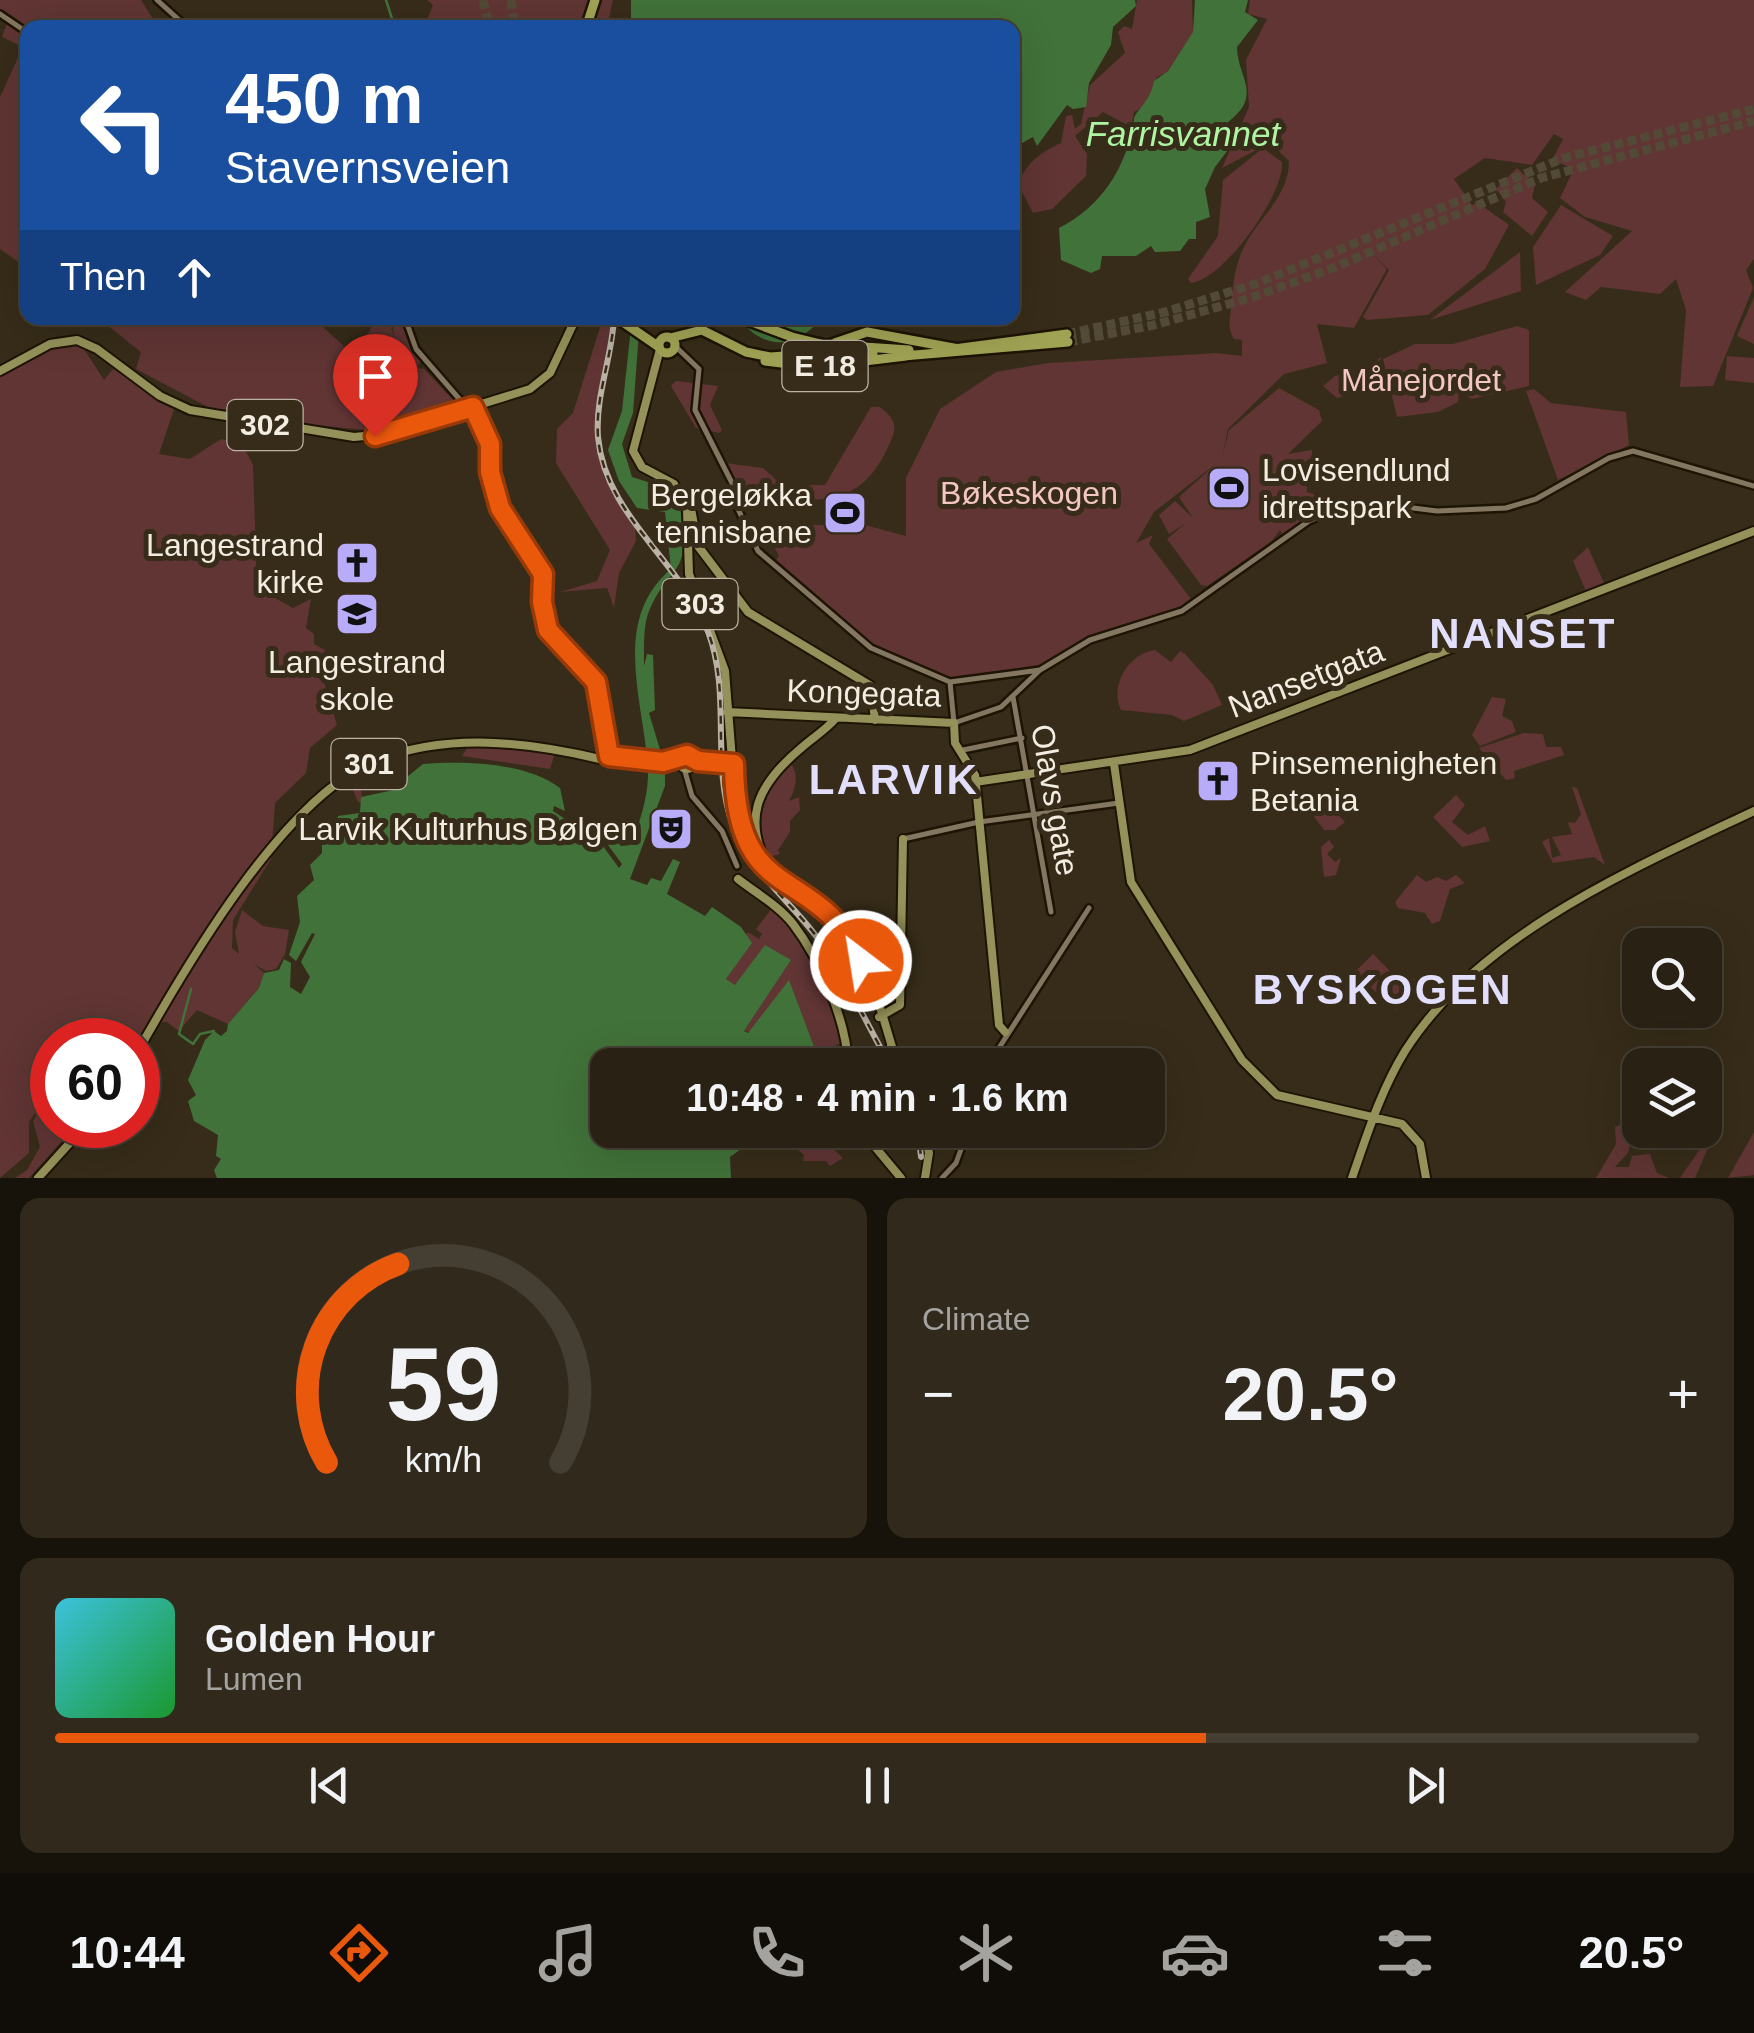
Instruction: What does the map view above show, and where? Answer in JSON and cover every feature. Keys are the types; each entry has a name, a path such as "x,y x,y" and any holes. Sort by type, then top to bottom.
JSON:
{"highway":[{"path":"629,325 665,346"},
{"name":"E 18","path":"636,325 665,346"},
{"name":"E 18","path":"759,325 792,337 906,356"},
{"name":"E 18","path":"665,346 687,335 700,334 752,358 795,366 1068,338 891,350 846,347 777,325"},
{"name":"E 18","path":"665,346 702,330 746,352 776,358 867,332 958,348"}],"main road":[{"name":"302","path":"0,371 50,344 76,340 94,347 164,398 220,418 365,437 534,387 551,370 573,325"},
{"path":"665,346 634,454 642,467 670,480 689,498 698,546 755,618 871,686 875,720"},
{"path":"470,408 490,444 490,472 496,498 543,574 542,594 552,638 596,682 608,744 605,756"},
{"name":"303","path":"682,495 687,510 688,574 722,657 738,816 744,840 764,864"},
{"name":"Nansetgata","path":"975,782 1194,749 1754,531"},
{"name":"Kongegata","path":"728,712 954,723"},
{"path":"836,718 782,766 756,806 753,834 764,864 774,876 832,916 848,936 892,1048"},
{"path":"954,723 955,744 962,750 975,782 1003,1036"},
{"name":"301","path":"158,1018 262,860 306,812 358,770 387,757 476,742 644,762 731,764"},
{"path":"1114,764 1134,887 1250,1070 1286,1098 1402,1124 1416,1136 1424,1153 1426,1178"},
{"path":"1352,1178 1375,1115 1408,1046 1472,975 1586,895 1754,811"},
{"path":"880,1016 900,1004 903,839"},
{"path":"738,879 785,916 804,941 839,1020 845,1048"},
{"path":"41,1178 68,1148"},
{"path":"876,1148 901,1178"},
{"path":"923,1178 928,1148"}],"street":[{"path":"157,0 179,20"},
{"path":"407,325 416,349 470,408"},
{"path":"665,346 686,356 700,372 695,410 753,542 772,566 871,648 950,682 1040,670 1090,640 1182,611 1309,521 1348,505 1373,502 1437,511 1512,506 1543,495 1616,455 1633,451 1754,486"},
{"name":"Kongegata","path":"954,723 1002,708 1040,670"},
{"path":"950,682 954,723"},
{"name":"Olavs gate","path":"1013,697 1051,912"},
{"path":"962,750 1022,738"},
{"path":"687,764 694,800 722,831 737,866"},
{"path":"903,839 979,822 1120,802"},
{"path":"997,1048 1089,908"},
{"path":"942,1178 956,1163 961,1148"}],"green space":[{"path":"0,0 141,0 154,20 20,20 20,46 2,37 9,18 0,13"},
{"path":"427,0 613,0 609,20 427,20 433,5"},
{"path":"1137,0 1192,0 1193,33 1167,72 1157,77 1147,105 1134,112 1131,127 1103,112 1075,136 1087,154 1086,176 1052,209 1033,213 1020,188 1022,176 1035,159 1061,143 1066,116 1072,115 1075,129 1081,124 1090,85 1125,53 1118,32 1124,26 1132,29"},
{"name":"Bøkeskogen","path":"1250,0 1754,0 1754,259 1746,270 1753,288 1713,386 1680,387 1686,310 1676,279 1660,294 1601,287 1586,300 1565,292 1632,231 1585,217 1560,198 1574,169 1552,160 1563,139 1554,134 1532,165 1485,158 1454,179 1472,205 1478,203 1509,225 1485,269 1428,315 1367,320 1363,317 1389,270 1366,247 1387,269 1354,328 1317,324 1327,363 1284,374 1228,429 1222,458 1229,430 1279,388 1319,410 1322,421 1288,454 1312,450 1312,465 1306,472 1307,492 1321,497 1320,503 1306,503 1327,507 1282,534 1280,530 1271,542 1207,586 1201,585 1167,539 1186,523 1169,534 1159,515 1175,501 1193,518 1179,497 1217,463 1154,512 1136,543 1153,535 1149,544 1194,603 1182,611 1090,640 1047,667 950,682 871,648 773,566 779,555 759,525 865,525 906,536 906,478 940,409 996,372 1048,363 1217,353 1242,356 1242,340 1234,339 1230,328 1236,268 1245,245 1284,185 1289,161 1270,143 1222,168 1249,107 1246,60 1267,19 1248,14"},
{"path":"20,54 20,263 0,249 0,97"},
{"path":"1263,148 1282,162 1274,194 1235,252 1204,278 1191,283 1188,279 1218,236 1223,180"},
{"path":"1517,168 1535,185 1532,198 1548,212 1532,236 1503,212 1506,202 1496,189"},
{"path":"1561,205 1613,236 1600,255 1536,285 1533,247"},
{"path":"1520,252 1521,291 1430,320"},
{"path":"1754,297 1754,344 1737,336"},
{"path":"107,325 321,325 356,357 372,325 391,325 394,338 393,325 404,325 421,360 417,368 424,369 457,404 396,422 393,411 376,431 225,416 136,369 141,352"},
{"path":"601,325 611,325 595,434 604,477 635,527 636,541 619,573 614,608 607,588 560,592 597,581 610,550 556,463 557,429 573,413"},
{"name":"Månejordet","path":"1517,326 1529,330 1529,386 1472,399 1459,391 1458,402 1438,412 1397,417 1383,359 1415,344 1453,344"},
{"path":"82,346 104,380 115,367 174,409 159,454 190,459 221,439 242,444 253,465 257,588 293,608 311,599 306,628 314,634 314,644 325,650 325,685 337,725 310,748 306,773 275,803 271,859 233,920 232,948 239,954 235,932 242,910 263,926 289,930 285,954 276,969 266,971 254,964 264,973 259,988 228,1024 197,1010 179,1031 167,1022 160,1022 160,1018 30,1018 29,1153 0,1178 0,377 52,349"},
{"path":"1727,356 1754,358 1754,383 1725,380"},
{"path":"1382,357 1363,389 1337,398 1323,386 1335,376 1361,370"},
{"path":"676,381 718,386 710,405 722,430 719,433 696,428 671,386"},
{"path":"1534,389 1551,403 1626,412 1629,445 1558,480 1526,391"},
{"path":"871,407 880,407 885,412 892,420 894,433 876,468 862,484 846,493 810,500 742,496 725,463 763,468 782,485 825,485"},
{"name":"Bergeløkka tennisbane","path":"825,503 865,503 864,522 825,522"},
{"path":"1588,547 1604,583 1586,591 1573,561"},
{"path":"1155,650 1171,662 1180,651 1185,654 1213,685 1222,705 1184,721 1172,715 1121,710 1118,691 1124,672 1137,657"},
{"path":"1492,697 1506,699 1502,716 1512,721 1516,732 1480,746 1472,735"},
{"path":"1524,733 1543,734 1546,747 1561,747 1564,755 1514,771 1515,778 1506,780 1479,748"},
{"path":"490,744 555,753 550,769 462,756 468,747"},
{"path":"390,762 381,779 361,788 362,803 358,802 350,782"},
{"path":"789,762 796,780 789,801 799,797 800,810 790,821 790,832 778,850 780,854 768,857 760,846 757,821 773,783"},
{"path":"1572,787 1577,788 1605,865 1594,857 1553,863 1542,842 1549,838 1552,858 1561,855 1552,837 1572,834 1568,822 1575,823 1581,814"},
{"path":"1456,795 1465,805 1452,822 1468,835 1485,826 1490,841 1462,847 1433,817"},
{"path":"1322,798 1345,822 1335,830 1324,830 1309,810"},
{"path":"1329,840 1334,847 1327,854 1335,862 1341,858 1336,875 1324,877 1321,847"},
{"path":"1417,875 1426,882 1437,877 1446,881 1456,875 1465,883 1450,889 1440,921 1432,924 1425,913 1398,908 1395,902"},
{"path":"772,908 798,936 831,1007 842,1043 836,1048 815,1048 789,981 750,1032 744,1031 790,961 736,986 726,979 751,943 744,937 748,932 759,939 762,934 756,929"},
{"path":"1373,954 1394,975 1424,981 1397,1010 1354,973"},
{"path":"1622,1124 1622,1148 1629,1148 1615,1167 1629,1167 1632,1156 1650,1154 1657,1173 1669,1178 1596,1178 1616,1144 1615,1127"},
{"path":"1754,1132 1754,1175 1728,1178"},
{"path":"39,1148 56,1148 29,1178 15,1178 27,1170"},
{"path":"795,1148 832,1148 843,1158 830,1166 826,1161 803,1161 804,1155"},
{"path":"1701,1148 1708,1148 1695,1178 1680,1178"}],"water":[{"name":"Farrisvannet","path":"631,0 1135,0 1136,6 1113,27 1111,45 1089,83 1086,107 1073,109 1067,105 1037,146 1033,137 1022,143 1020,151 1020,20 631,20"},
{"name":"Farrisvannet","path":"1195,0 1248,0 1245,12 1258,20 1237,47 1247,94 1239,112 1228,122 1231,146 1205,189 1210,217 1196,222 1196,239 1189,239 1180,251 1155,252 1151,246 1136,256 1102,256 1100,269 1091,273 1061,260 1059,228 1088,208 1119,169 1135,116 1154,81 1168,71 1193,32"},
{"path":"631,325 639,325 633,413 622,444 632,477 654,484 680,508 684,546 677,567 657,595 646,623 644,666 647,654 653,655 655,710 649,713 665,766 665,786 630,879 647,885 651,878 661,881 673,859 680,862 667,894 705,916 712,907 741,927 752,943 726,979 735,985 765,945 791,960 744,1031 748,1033 789,980 815,1048 590,1048 590,1148 757,1148 741,1149 730,1157 731,1178 217,1178 214,1170 221,1159 216,1156 218,1135 194,1121 188,1101 196,1095 188,1080 205,1040 214,1031 221,1036 227,1031 228,1024 259,988 264,973 279,970 284,959 291,963 290,987 301,994 310,977 301,962 315,934 312,933 296,961 289,955 300,922 297,896 314,880 310,865 322,853 322,844 333,833 338,816 360,813 361,797 403,788 407,777 423,764 475,763 513,768 560,788 565,811 554,806 553,811 600,842 619,868 622,864 608,845 613,838 621,846 631,845 648,777 636,668 640,615 652,591 671,569 665,512 637,508 619,481 608,450 622,411"},
{"path":"746,325 817,325 789,342 773,342"}],"waterway":[{"path":"386,0 392,20"},
{"path":"191,989 179,1034 193,1044 200,1034 214,1031"}],"tunnel":[{"path":"483,0 488,20"},
{"path":"511,0 514,20"},
{"path":"1067,334 1165,312 1255,284 1564,158 1754,109"},
{"path":"1068,342 1154,325 1250,298 1333,268 1541,178 1754,121"}],"railway":[{"path":"613,325 598,422 604,465 614,491 696,606 708,632 719,680 723,778 733,826 750,858 829,955 881,1048"},
{"path":"920,1148 921,1157"}],"place":[{"name":"Lovisendlund idrettspark","path":"1229,488"},
{"name":"Bergeløkka tennisbane","path":"845,513"},
{"name":"Langestrand kirke","path":"357,563"},
{"name":"Langestrand skole","path":"357,614"},
{"name":"Pinsemenigheten Betania","path":"1218,781"},
{"name":"Larvik Kulturhus Bølgen","path":"671,829"}],"district":[{"name":"NANSET","path":"1523,633"},
{"name":"LARVIK","path":"894,779"},
{"name":"BYSKOGEN","path":"1383,989"}],"route":[{"path":"375,436 473,407 490,444 490,472 500,508 543,574 542,602 548,630 560,648 596,682 608,755 663,762 681,760 687,755 698,761 734,764 738,816 744,840 758,864 836,919 852,940 861,961"}]}
